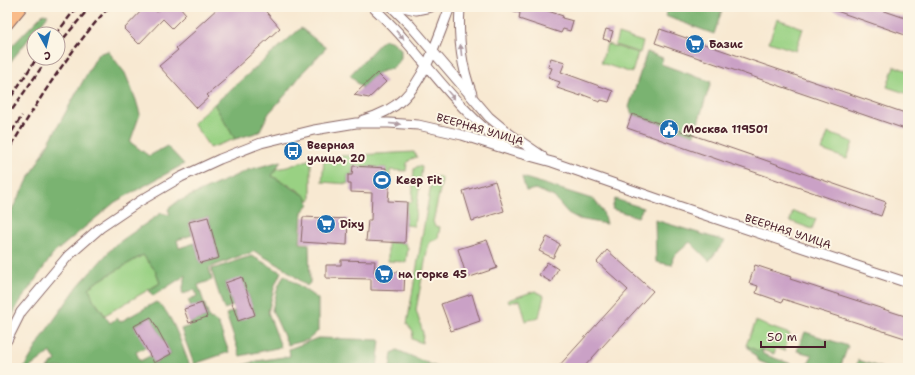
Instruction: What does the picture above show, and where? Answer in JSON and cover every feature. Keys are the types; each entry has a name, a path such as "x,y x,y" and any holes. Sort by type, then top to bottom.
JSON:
{"main road":[{"path":"7,24 21,7"}],"street":[{"path":"373,7 402,36 461,106 482,127 515,152"},
{"path":"392,7 432,51 488,117 527,147 552,162"},
{"path":"403,7 416,10 431,7"},
{"path":"356,123 372,118 404,98 426,65 450,7"},
{"path":"460,7 459,28 462,56 466,77 474,101"},
{"name":"ВЕЕРНАЯ УЛИЦА","path":"7,340 21,312 68,256 100,228 140,201 181,178 220,159 261,143 314,130 356,123 389,123 436,128 552,162 668,203 908,283"}],"green space":[{"path":"668,7 723,7 714,34 665,16"},
{"path":"43,14 48,15 39,26 31,26"},
{"path":"777,19 803,28 796,51 769,42"},
{"path":"301,28 326,48 303,72 288,92 269,113 259,132 235,139 214,104"},
{"path":"26,31 26,42 7,66 7,51"},
{"path":"618,34 643,42 640,53 615,45"},
{"path":"384,39 393,42 401,49 401,59 393,68 377,73 362,88 350,75"},
{"path":"607,44 638,53 632,73 601,63"},
{"path":"108,51 125,73 140,114 130,142 149,156 167,146 184,164 115,202 54,253 19,303 7,325 7,218 98,54"},
{"path":"647,52 663,58 661,64 711,82 694,135 632,114 629,107"},
{"path":"894,66 908,71 908,94 887,87"},
{"path":"214,104 235,139 210,148 193,123"},
{"path":"828,133 853,142 847,159 822,150"},
{"path":"414,152 417,157 411,159 407,163 406,171 390,170 390,177 386,177 386,168 353,166 352,175 348,175 348,184 322,182 324,160 339,159 339,156"},
{"path":"311,159 311,199 308,201 302,193 272,176 276,169"},
{"path":"281,161 272,176 306,196 309,204 302,212 300,243 309,244 310,283 307,286 284,268 254,251 209,268 212,280 198,285 210,320 212,319 218,323 229,352 194,364 181,329 190,326 189,323 207,317 202,303 191,307 188,300 197,296 195,290 183,294 182,291 186,275 153,296 149,290 160,283 155,270 143,255 89,288 93,299 110,323 117,318 120,322 156,302 167,313 172,321 190,366 185,368 47,368 56,360 50,352 29,368 24,368 46,331 78,286 115,245 161,213 170,215 168,209 177,202 248,170","holes":["208,217 219,258 200,263 195,243 179,248 177,240 192,235 189,222","151,317 171,354 155,363 150,356 140,361 136,352 146,347 134,326"]},
{"path":"418,166 422,167 414,226 406,225 407,202 412,202 414,169"},
{"path":"435,177 440,177 442,180 433,222 435,226 440,227 438,238 430,242 428,246 416,310 423,333 422,343 412,339 413,331 407,324 432,179"},
{"path":"522,177 595,200 603,212 606,224 579,219 568,213 554,197 536,189 526,191"},
{"path":"615,199 643,208 638,217 612,209"},
{"path":"793,211 816,219 812,229 790,221"},
{"path":"655,220 725,241 709,261 690,242 673,257 672,265 656,262"},
{"path":"388,242 405,243 408,248 406,262 388,261"},
{"path":"143,255 155,270 160,283 105,315 93,299 89,288"},
{"path":"252,256 281,272 275,285 268,312 281,347 240,356 226,314 234,311 238,321 255,314 242,278 225,283 233,306 224,309 211,269"},
{"path":"284,275 318,299 318,331 308,340 288,345 272,310 278,287"},
{"path":"535,291 544,296 539,317 526,321 520,300 509,303 508,300"},
{"path":"756,321 790,334 784,351 776,348 774,354 762,350 758,352 746,345"},
{"path":"805,332 848,346 840,368 776,368 759,361 746,345 758,351 762,349 763,354 794,365 809,363 812,355 797,351"},
{"path":"318,338 380,340 377,368 325,368 324,365 309,368 235,368 257,361 290,356 289,349"},
{"path":"397,350 439,368 390,368 392,353"},
{"path":"858,360 882,368 856,368"}],"building":[{"path":"145,7 151,7 157,12 163,7 180,7 186,14 172,28 163,19 139,44 124,29"},
{"path":"219,7 262,7 280,28 207,95 209,97 197,108 159,66 178,50 176,48"},
{"path":"536,7 573,21 570,31 563,29 561,33 519,19 520,13 505,8"},
{"path":"873,7 908,19 908,36 828,8"},
{"path":"606,29 613,31 610,41 603,39"},
{"path":"660,29 908,114 908,130 655,43"},
{"path":"551,58 565,62 561,72 613,91 609,102 601,100 600,102 581,94 581,96 557,88 560,82 548,78 552,68 548,67"},
{"path":"377,73 386,82 369,98 354,95"},
{"path":"632,114 886,202 881,216 627,128"},
{"path":"353,166 386,168 386,177 390,177 388,201 407,202 405,243 366,241 368,220 371,220 372,193 351,192 351,184 348,184 348,175 352,175"},
{"path":"495,181 504,211 472,221 463,191"},
{"path":"208,217 219,258 200,263 189,222"},
{"path":"303,217 348,219 347,245 301,242"},
{"path":"547,237 560,244 553,258 539,251"},
{"path":"487,240 497,268 467,278 458,249"},
{"path":"607,250 653,291 583,368 557,368 628,290 597,262"},
{"path":"341,260 375,261 374,272 405,272 404,291 371,290 371,279 326,278 326,265 341,265"},
{"path":"547,262 558,269 551,282 539,275"},
{"path":"755,265 791,277 790,279 908,317 908,339 783,299 782,302 756,293 758,286 749,283"},
{"path":"242,277 255,315 238,321 225,283"},
{"path":"472,294 480,321 451,331 441,304"},
{"path":"202,303 207,317 189,323 184,309"},
{"path":"151,317 171,354 154,363 134,326"}],"railway":[{"path":"62,26 77,7"},
{"path":"66,36 90,7"},
{"path":"7,153 54,77 80,41 109,7"},
{"path":"7,103 32,66"},
{"path":"7,117 42,66"},
{"path":"7,139 22,116"}],"place":[{"name":"Базис","path":"695,44"},
{"name":"Москва 119501","path":"669,129"},
{"name":"Веерная улица, 20","path":"293,151"},
{"name":"Keep Fit","path":"382,180"},
{"name":"Dixy","path":"326,224"},
{"name":"на горке 45","path":"384,274"}]}
